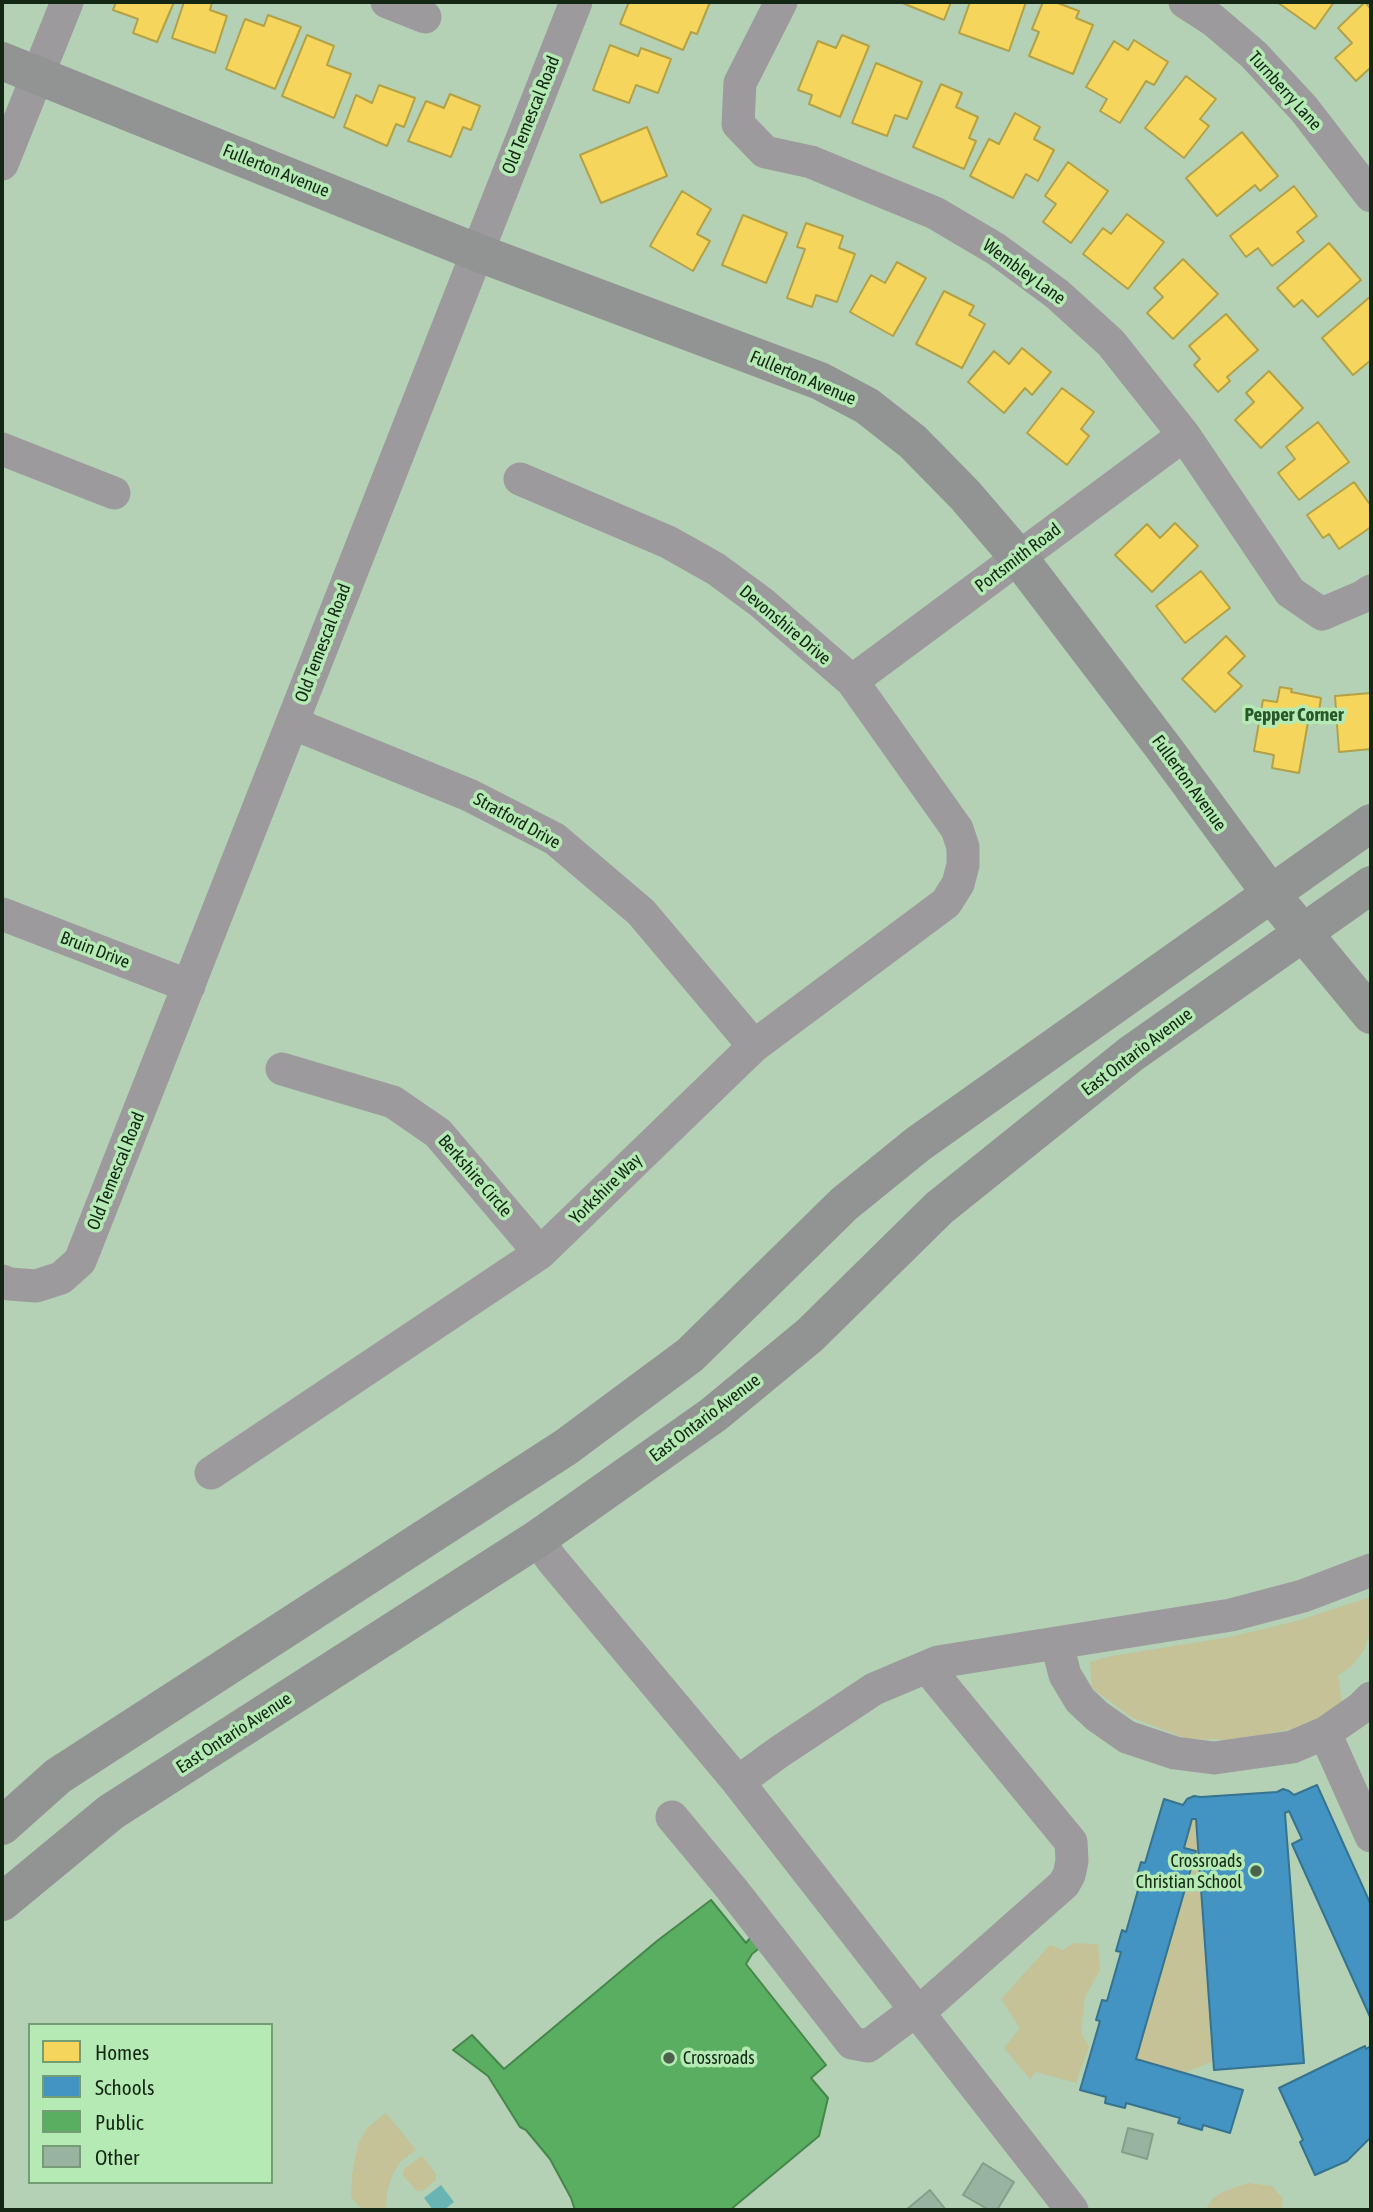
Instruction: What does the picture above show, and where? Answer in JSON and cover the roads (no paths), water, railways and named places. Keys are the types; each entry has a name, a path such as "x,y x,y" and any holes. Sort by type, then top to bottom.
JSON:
{"main road":[{"name":"Fullerton Avenue","path":"19,67 476,252 820,381 867,406 913,442 965,495 1018,558 1166,751 1271,894 1371,1015"},
{"path":"2,1826 58,1776 566,1447 690,1355 844,1204 918,1143 1371,823"},
{"name":"East Ontario Avenue","path":"2,1902 111,1812 544,1549 810,1335 939,1208 1131,1054 1371,885"}],"street":[{"path":"2,164 19,67 66,2"},
{"path":"387,2 425,17"},
{"name":"Old Temescal Road","path":"2,1281 36,1286 61,1278 80,1261 576,2"},
{"name":"Wembley Lane","path":"780,2 740,83 738,124 765,152 811,162 935,213 996,249 1057,294 1111,343 1184,435 1290,592 1322,614 1371,591"},
{"name":"Turnberry Lane","path":"1185,2 1213,20 1254,55 1304,109 1371,196"},
{"name":"Portsmith Road","path":"852,681 1184,435"},
{"path":"2,449 114,493"},
{"name":"Devonshire Drive","path":"520,479 668,542 716,569 762,603 852,681 957,830 963,847 963,865"},
{"name":"Stratford Drive","path":"292,723 469,795 555,839 641,912 754,1046"},
{"name":"Yorkshire Way","path":"211,1473 540,1253 754,1046 946,903 958,884 963,865"},
{"name":"Bruin Drive","path":"2,914 189,986"},
{"name":"Berkshire Circle","path":"282,1069 393,1102 439,1133 540,1253"},
{"path":"544,1549 738,1782 1072,2210"},
{"path":"738,1782 874,1689 938,1662 1231,1615 1303,1597 1371,1570"},
{"path":"1057,1643 1065,1675 1080,1700 1097,1716 1127,1737 1175,1753 1214,1758 1293,1746 1325,1733 1371,1698"},
{"path":"672,1817 732,1888 852,2043 868,2046 917,2012 1063,1884 1069,1875 1072,1861 1071,1842 927,1667"},
{"path":"1325,1733 1371,1836"}],"water":[{"path":"441,2185 454,2202 444,2210 433,2210 424,2198"}],"place":[{"name":"Crossroads Christian School","path":"1256,1871"},
{"name":"Crossroads","path":"669,2058"}],"district":[{"name":"Pepper Corner","path":"1294,715"}]}
